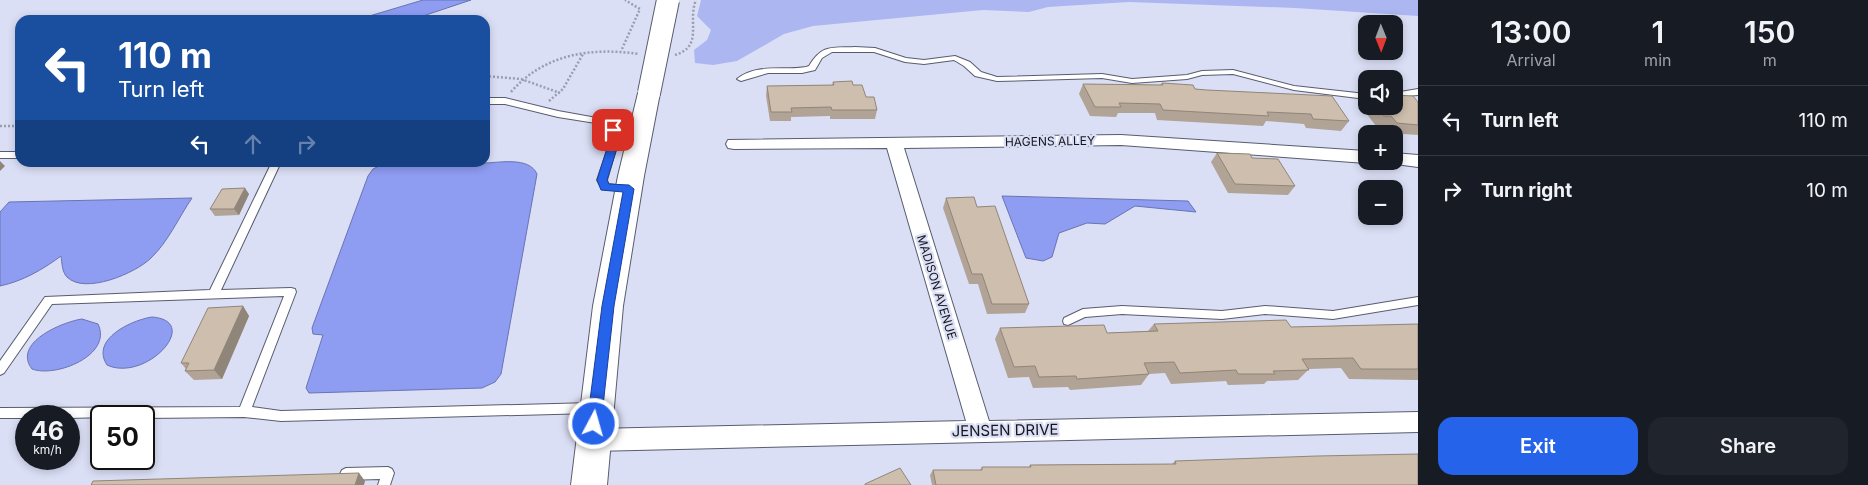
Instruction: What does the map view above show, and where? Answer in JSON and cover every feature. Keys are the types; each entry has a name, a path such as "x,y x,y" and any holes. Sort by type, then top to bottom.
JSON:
{"main road":[{"path":"589,485 608,306 629,189 668,0"}],"street":[{"name":"HAGENS ALLEY","path":"734,144 1121,140 1358,156"},
{"name":"MADISON AVENUE","path":"894,143 980,430"},
{"path":"1403,160 1418,161"},
{"name":"JENSEN DRIVE","path":"594,424 980,430 1418,422"}],"lane":[{"path":"741,79 752,74 772,70 805,71 812,68 819,56 830,50 855,49 875,50 905,60 924,62 955,58 967,64 978,74 997,79 1102,76 1132,81 1187,77 1202,73 1233,72 1294,88 1358,95"},
{"path":"1403,94 1418,92"},
{"path":"490,101 504,100 540,110 604,122 613,130 614,142 602,180 605,187 629,189"},
{"path":"0,155 15,155"},
{"path":"214,293 275,167"},
{"path":"0,370 49,300 214,293 291,292 244,412"},
{"path":"1068,321 1083,313 1122,310 1222,315 1265,310 1333,315 1418,301"},
{"path":"0,413 244,412 281,416 594,424"},
{"path":"328,474 388,473 384,485"}],"path":[{"path":"504,100 521,79 558,58 622,49 640,9 625,0"},
{"path":"540,110 560,93 583,54"},
{"path":"490,76 521,79 560,93"},
{"path":"0,126 15,126"}],"shaded area":[{"path":"423,0 471,0 426,15 373,15"},
{"path":"701,0 1418,0 1418,16 1295,8 1129,2 1048,7 1029,12 983,10 813,26 784,34 737,61 713,65 695,63 694,50 707,40 711,30 697,16"},
{"path":"513,162 533,168 537,174 501,374 495,382 482,388 309,393 306,388 323,335 313,334 312,328 368,176 377,167 490,167 490,163"},
{"path":"1002,196 1188,201 1196,212 1135,206 1105,224 1087,223 1059,233 1052,257 1043,261 1026,258"},
{"path":"192,198 157,252 134,270 98,283 86,284 75,282 65,275 61,256 32,274 0,286 0,212 9,202"},
{"path":"152,317 166,321 172,329 170,339 163,349 152,359 138,366 122,368 107,365 103,356 104,347 108,339 134,322"},
{"path":"82,319 98,324 100,335 97,345 90,354 80,362 67,367 42,371 32,369 28,360 29,351 42,335 63,324"}],"building":[{"path":"852,81 853,85 862,85 866,97 874,97 877,110 832,110 831,107 791,108 792,112 771,112 767,86 834,85 833,82"},
{"path":"1162,83 1193,85 1195,89 1207,90 1332,96 1349,121 1313,119 1311,114 1267,112 1269,116 1163,110 1160,104 1119,103 1121,107 1095,107 1083,84 1163,85"},
{"path":"1403,95 1413,96 1418,102 1418,125 1397,123 1391,116 1384,116 1403,115"},
{"path":"1217,153 1250,154 1252,158 1278,159 1295,186 1235,184"},
{"path":"245,188 234,209 210,209 222,189"},
{"path":"974,197 977,207 995,206 1029,304 992,304 982,274 972,274 946,198"},
{"path":"243,306 214,370 185,371 189,363 181,363 208,308"},
{"path":"1286,320 1291,327 1418,324 1418,369 1361,369 1353,358 1302,359 1309,370 1273,371 1275,374 1238,374 1236,370 1180,373 1174,362 1144,363 1149,374 1077,379 1076,376 1039,377 1035,366 1014,367 1000,328 1104,325 1107,333 1158,331 1154,324"},
{"path":"1418,454 1418,485 936,485 933,470 982,470 982,467 1031,467 1030,465 1176,464 1175,461"},
{"path":"900,468 911,485 865,485 865,484"},
{"path":"359,473 355,485 91,485 93,481"}],"route":[{"path":"594,424 608,306 629,189 605,187 602,180 614,142 613,130"}]}
